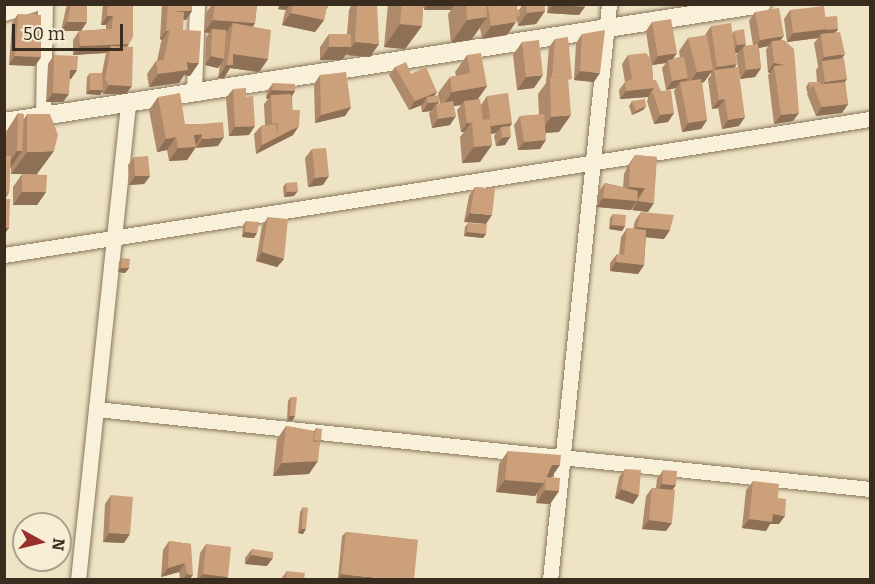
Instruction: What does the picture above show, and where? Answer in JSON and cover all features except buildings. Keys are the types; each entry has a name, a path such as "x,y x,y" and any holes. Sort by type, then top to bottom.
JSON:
{"street":[{"path":"43,116 45,4"},
{"path":"194,91 197,4"},
{"path":"550,579 596,162 609,29 609,4"},
{"path":"4,122 762,4"},
{"path":"4,13 28,5"},
{"path":"78,579 112,237 128,102"},
{"path":"4,255 870,119"},
{"path":"96,409 870,489"}]}
